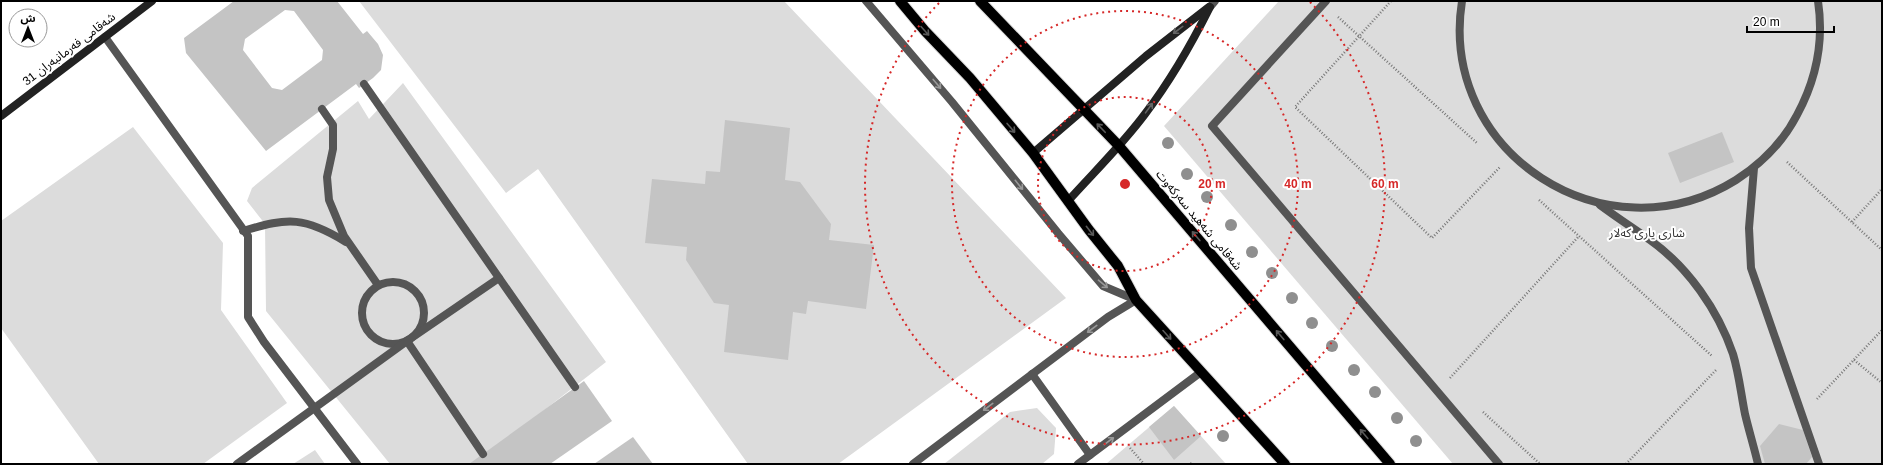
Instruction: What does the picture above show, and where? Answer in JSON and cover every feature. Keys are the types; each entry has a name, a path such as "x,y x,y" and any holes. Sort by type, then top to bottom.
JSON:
{"main road":[{"name":"شەقامی فەرمانبەران 31","path":"1,116 152,1"},
{"path":"900,1 970,78 1033,153 1089,230 1118,266 1136,300 1285,464"},
{"name":"شەقامی شەهید سەرکەوت","path":"980,1 1119,146 1390,464"},
{"path":"1068,201 1119,146 1172,77 1213,4"},
{"path":"1033,153 1177,30 1213,4"}],"street":[{"path":"866,1 952,102 1103,286 1136,300"},
{"path":"1326,1 1212,126 1499,464"},
{"path":"1462,1 1459,16 1460,48 1466,79 1478,109 1494,136 1511,155 1541,179 1569,194 1598,203 1631,208 1663,207 1694,200 1723,188 1754,168 1774,150 1795,120 1805,100 1815,73 1820,44 1820,15 1818,1"},
{"path":"105,37 248,236 248,318 264,342 357,464"},
{"path":"364,84 576,387"},
{"path":"322,109 333,125 333,150 327,177 329,200 344,236 378,285"},
{"path":"1754,168 1748,228 1750,268 1819,464"},
{"path":"1598,203 1651,240 1693,281 1722,325 1733,353 1745,414 1758,464"},
{"path":"243,231 274,222 303,222 326,229 349,243"},
{"path":"237,464 407,341 499,278"},
{"path":"386,282 402,283 413,289 421,298 424,315 423,322 419,330 407,341 397,344 388,344 378,341 370,335 364,327 362,318 364,299 370,291 378,285 386,282"},
{"path":"913,464 1108,317 1136,300"},
{"path":"407,341 483,454"},
{"path":"1078,464 1201,372"},
{"path":"1032,374 1090,455"}],"path":[{"path":"1392,1 1294,107 1432,238 1511,155"},
{"path":"1774,150 1882,250"},
{"path":"1852,222 1882,189"},
{"path":"1447,380 1580,236"},
{"path":"1802,414 1882,330"},
{"path":"1626,464 1733,353"},
{"path":"1854,360 1882,383"},
{"path":"1482,412 1540,464"},
{"path":"1128,445 1144,464"}],"green space":[{"path":"359,1 784,1 1066,298 838,464 748,464 538,169 506,193"},
{"name":"شاری یاری کەلار","path":"1279,1 1882,1 1882,464 1453,464 1164,126"},
{"path":"403,83 606,362 475,464 390,464 266,311 265,224 247,201 252,188 358,101 369,119"},
{"path":"133,127 223,243 221,310 287,403 203,464 99,464 1,328 1,221"},
{"path":"1174,406 1226,464 1106,464"},
{"path":"1037,408 1056,428 1054,454 1042,464 944,464 1010,412"},
{"path":"315,450 325,464 293,464"}],"building":[{"path":"234,1 337,1 363,34 367,31 378,44 383,55 381,70 373,78 359,88 356,84 266,151 186,53 184,38","holes":["285,10 294,11 323,50 322,60 282,90 272,88 243,50 245,39"]},
{"path":"725,120 790,128 785,180 800,182 831,224 829,240 874,245 866,309 808,301 806,314 793,312 788,360 724,352 729,305 714,303 686,260 687,247 645,243 652,179 705,184 706,171 720,172"},
{"path":"1722,132 1734,162 1680,183 1668,153"},
{"path":"584,381 612,421 550,464 469,464"},
{"path":"1174,406 1201,436 1174,460 1149,427"},
{"path":"1779,424 1803,430 1812,457 1806,464 1765,464 1760,446"},
{"path":"633,437 653,464 594,464"}]}
